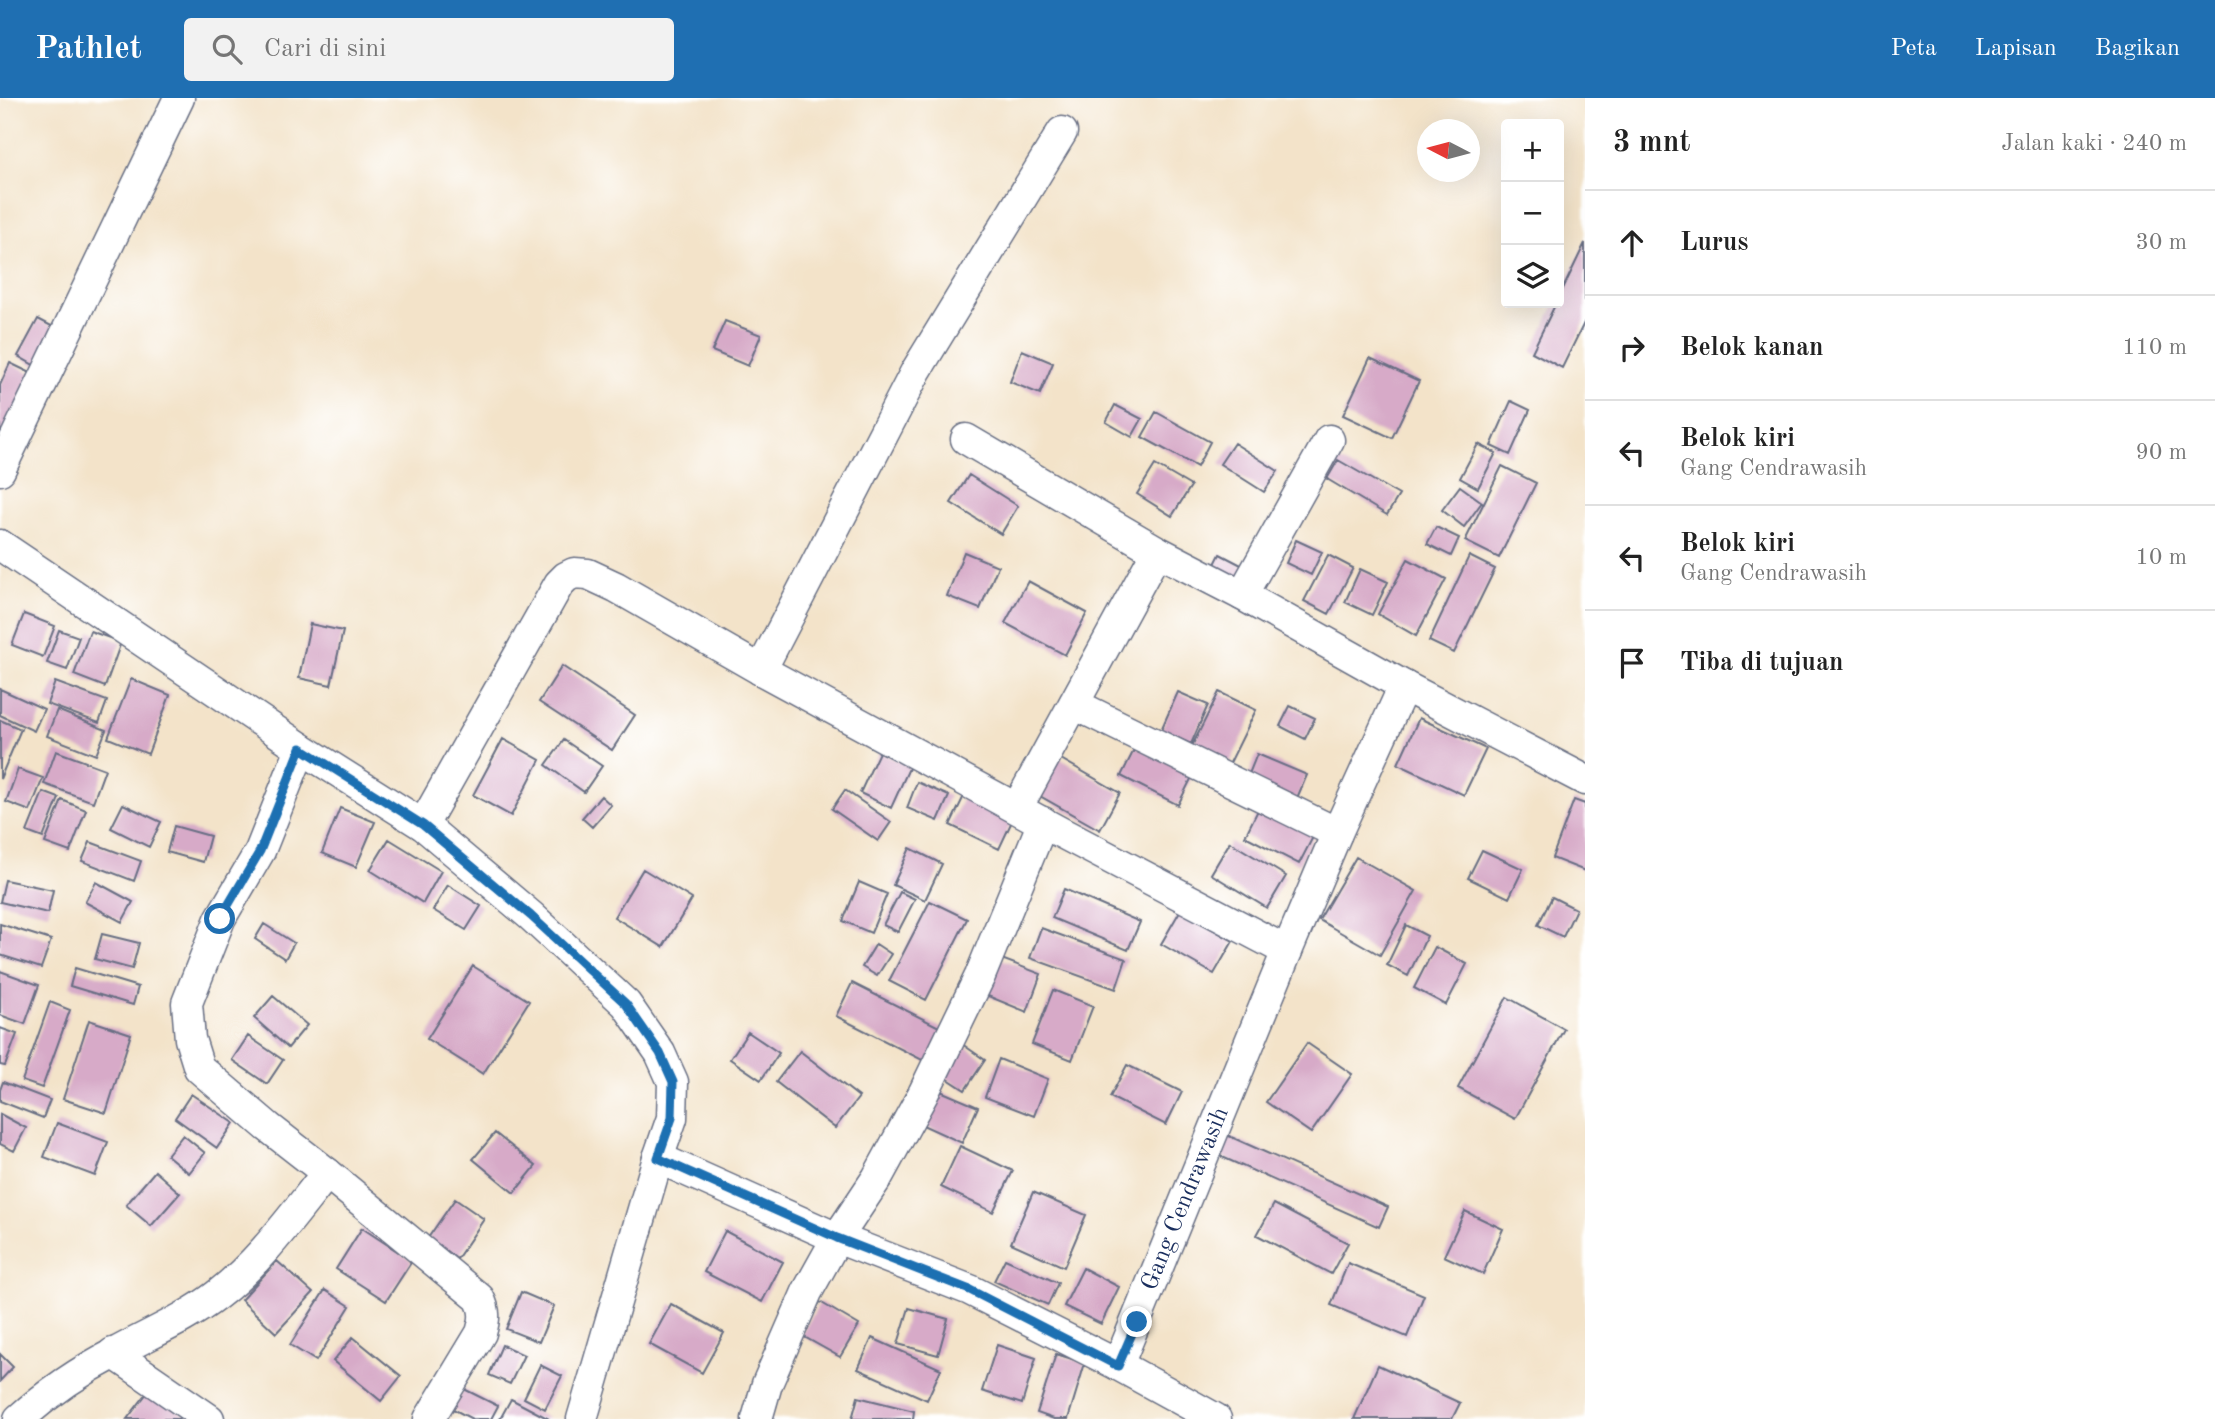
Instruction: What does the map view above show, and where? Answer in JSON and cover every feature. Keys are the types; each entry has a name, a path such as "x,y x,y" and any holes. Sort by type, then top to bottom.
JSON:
{"street":[{"path":"0,470 179,98"},
{"path":"761,670 916,371 1062,132"},
{"path":"966,439 1157,551 1242,595 1404,687 1585,780"},
{"path":"1242,595 1329,440"},
{"path":"757,1419 767,1384 807,1292 837,1238 877,1178 923,1094 981,976 1030,815 1074,704 1157,551"},
{"path":"2,554 423,825 531,916 626,1004 660,1053 673,1082 672,1118 582,1419"},
{"path":"423,825 559,584 574,573 588,574 616,587 761,670 1287,951"},
{"name":"Gang Cendrawasih","path":"1118,1366 1287,951 1404,687"},
{"path":"1074,704 1337,833"},
{"path":"301,748 260,851 220,919 187,1003 190,1039 199,1068 479,1298 485,1309 481,1333 429,1419"},
{"path":"658,1158 837,1238 970,1290 1216,1419"},
{"path":"19,1419 61,1385 217,1295 271,1242 327,1173"},
{"path":"114,1353 209,1419"}],"building":[{"path":"1585,243 1585,321 1562,368 1532,352 1554,308 1564,308 1564,287"},
{"path":"38,319 59,330 39,368 18,356"},
{"path":"725,321 761,335 748,366 712,351"},
{"path":"1022,350 1053,363 1040,394 1010,382"},
{"path":"1370,358 1419,381 1392,438 1343,415"},
{"path":"10,363 37,376 0,452 0,385"},
{"path":"1511,401 1530,410 1510,455 1491,446"},
{"path":"1115,405 1142,419 1132,437 1106,422"},
{"path":"1156,412 1210,442 1197,467 1142,437"},
{"path":"1234,443 1278,471 1264,492 1220,464"},
{"path":"1478,444 1496,453 1478,488 1460,478"},
{"path":"1338,460 1399,495 1387,515 1327,479"},
{"path":"1155,465 1191,486 1172,516 1137,494"},
{"path":"1502,466 1536,483 1499,558 1465,541"},
{"path":"969,475 1018,506 1001,534 951,503"},
{"path":"1460,486 1482,502 1464,527 1442,510"},
{"path":"1436,527 1459,538 1451,556 1427,544"},
{"path":"1296,540 1322,552 1311,575 1286,563"},
{"path":"964,552 998,566 980,609 947,596"},
{"path":"1220,554 1247,568 1237,586 1211,572"},
{"path":"1328,555 1353,568 1329,614 1304,601"},
{"path":"1469,556 1495,569 1454,653 1429,641"},
{"path":"1408,559 1446,579 1416,636 1378,614"},
{"path":"1360,569 1388,582 1372,615 1345,602"},
{"path":"1028,581 1087,613 1065,655 1005,623"},
{"path":"24,614 55,626 43,657 12,645"},
{"path":"310,624 343,631 331,685 299,678"},
{"path":"59,630 79,637 67,670 47,663"},
{"path":"90,631 121,642 105,687 74,675"},
{"path":"562,666 635,715 612,750 539,702"},
{"path":"131,679 170,695 148,754 108,738"},
{"path":"55,682 107,701 99,723 47,704"},
{"path":"0,689 44,709 34,731 0,715"},
{"path":"1178,692 1208,705 1191,744 1161,730"},
{"path":"1219,692 1256,710 1227,769 1190,750"},
{"path":"1290,706 1315,718 1305,739 1280,726"},
{"path":"57,710 106,730 96,755 47,736"},
{"path":"1419,718 1486,749 1464,795 1398,764"},
{"path":"0,720 21,729 0,779"},
{"path":"503,739 540,760 511,816 473,795"},
{"path":"564,740 602,766 584,792 546,765"},
{"path":"1136,746 1193,775 1178,805 1121,776"},
{"path":"56,751 105,769 93,802 44,784"},
{"path":"879,752 910,766 891,808 860,793"},
{"path":"1257,754 1307,775 1294,805 1245,784"},
{"path":"1054,755 1120,793 1100,830 1033,792"},
{"path":"18,769 43,778 30,811 6,802"},
{"path":"917,782 949,796 938,821 907,808"},
{"path":"845,790 891,822 878,841 832,809"},
{"path":"43,792 59,798 43,838 27,832"},
{"path":"601,796 611,805 592,827 582,818"},
{"path":"964,796 1013,819 999,849 950,825"},
{"path":"62,800 86,810 70,852 45,843"},
{"path":"1574,800 1585,804 1585,871 1552,858"},
{"path":"123,804 161,822 149,847 111,828"},
{"path":"1260,806 1314,835 1299,864 1245,836"},
{"path":"340,808 375,822 356,867 322,853"},
{"path":"174,826 210,836 203,862 167,852"},
{"path":"389,839 441,871 423,903 370,870"},
{"path":"90,842 141,861 134,881 82,861"},
{"path":"1230,842 1286,876 1267,908 1211,874"},
{"path":"910,848 942,864 925,900 893,885"},
{"path":"1482,850 1523,869 1509,898 1468,878"},
{"path":"1356,857 1416,891 1380,955 1319,920"},
{"path":"643,869 692,899 663,947 614,917"},
{"path":"5,880 53,890 48,913 0,902"},
{"path":"96,882 133,902 122,922 85,902"},
{"path":"859,882 887,894 871,933 843,921"},
{"path":"448,885 481,906 466,930 433,910"},
{"path":"1064,889 1140,922 1128,950 1052,918"},
{"path":"900,892 915,899 898,932 883,925"},
{"path":"1552,897 1576,909 1563,937 1538,925"},
{"path":"930,901 967,919 926,1000 889,981"},
{"path":"1180,911 1233,941 1214,974 1161,944"},
{"path":"0,924 51,940 41,968 0,955"},
{"path":"264,924 294,943 285,959 255,939"},
{"path":"1406,925 1427,936 1408,976 1387,965"},
{"path":"1041,928 1126,959 1116,989 1030,958"},
{"path":"102,934 139,943 132,969 95,959"},
{"path":"876,944 891,954 877,976 862,967"},
{"path":"1435,947 1467,964 1446,1005 1414,988"},
{"path":"991,955 1041,974 1027,1012 978,992"},
{"path":"473,966 529,1001 483,1074 427,1039"},
{"path":"75,968 138,987 133,1005 70,986"},
{"path":"0,971 39,985 25,1024 0,1015"},
{"path":"852,983 945,1030 928,1063 836,1016"},
{"path":"1053,990 1093,1006 1072,1060 1032,1044"},
{"path":"273,996 307,1025 288,1048 254,1018"},
{"path":"1507,997 1564,1029 1515,1119 1458,1088"},
{"path":"50,1002 70,1010 42,1088 22,1081"},
{"path":"89,1020 131,1034 106,1113 63,1099"},
{"path":"0,1028 17,1034 5,1066 0,1065"},
{"path":"748,1032 779,1053 761,1080 730,1059"},
{"path":"248,1036 283,1060 267,1084 232,1060"},
{"path":"1307,1043 1352,1074 1311,1133 1266,1102"},
{"path":"962,1044 985,1060 965,1090 942,1075"},
{"path":"800,1051 859,1097 835,1128 776,1082"},
{"path":"999,1059 1048,1079 1034,1116 985,1097"},
{"path":"1127,1065 1182,1092 1166,1125 1110,1097"},
{"path":"3,1082 50,1100 43,1118 0,1101"},
{"path":"931,1087 978,1107 962,1143 916,1122"},
{"path":"191,1094 234,1123 217,1148 175,1118"},
{"path":"0,1114 26,1128 14,1151 0,1144"},
{"path":"57,1123 108,1142 95,1176 44,1157"},
{"path":"1220,1132 1388,1207 1379,1227 1211,1152"},
{"path":"495,1133 536,1166 514,1193 473,1159"},
{"path":"183,1135 205,1153 189,1173 167,1155"},
{"path":"960,1146 1013,1171 993,1212 941,1187"},
{"path":"155,1171 180,1193 151,1226 126,1205"},
{"path":"1033,1192 1086,1215 1064,1267 1011,1243"},
{"path":"455,1199 484,1219 457,1259 428,1238"},
{"path":"1274,1204 1348,1243 1331,1274 1257,1235"},
{"path":"1465,1211 1503,1229 1483,1274 1444,1256"},
{"path":"362,1228 412,1261 386,1301 336,1269"},
{"path":"725,1231 783,1262 762,1302 704,1272"},
{"path":"1005,1259 1058,1283 1048,1305 994,1281"},
{"path":"277,1261 313,1293 276,1333 241,1300"},
{"path":"1348,1263 1424,1295 1407,1337 1331,1305"},
{"path":"1083,1268 1119,1287 1101,1324 1064,1306"},
{"path":"325,1290 350,1306 316,1361 290,1345"},
{"path":"521,1292 554,1306 539,1342 506,1329"},
{"path":"820,1302 859,1325 840,1357 801,1335"},
{"path":"671,1304 724,1333 702,1373 649,1344"},
{"path":"909,1308 948,1319 938,1355 898,1344"},
{"path":"353,1337 401,1376 381,1401 333,1361"},
{"path":"872,1338 941,1369 927,1400 858,1369"},
{"path":"502,1345 524,1355 510,1384 489,1375"},
{"path":"997,1345 1036,1358 1022,1404 982,1391"},
{"path":"0,1354 13,1367 0,1381"},
{"path":"1056,1354 1085,1363 1068,1419 1054,1419 1037,1413"},
{"path":"540,1365 562,1376 545,1409 524,1398"},
{"path":"1378,1365 1460,1403 1452,1419 1354,1419"},
{"path":"151,1388 189,1419 127,1419"},
{"path":"464,1389 498,1406 491,1419 472,1419 453,1409"},
{"path":"858,1397 914,1411 913,1419 852,1419"},
{"path":"511,1399 549,1419 500,1419"}],"route":[{"path":"220,919 260,851 301,748 423,825 531,916 626,1004 660,1053 673,1082 672,1118 658,1158 837,1238 970,1290 1118,1366 1137,1322"}]}
